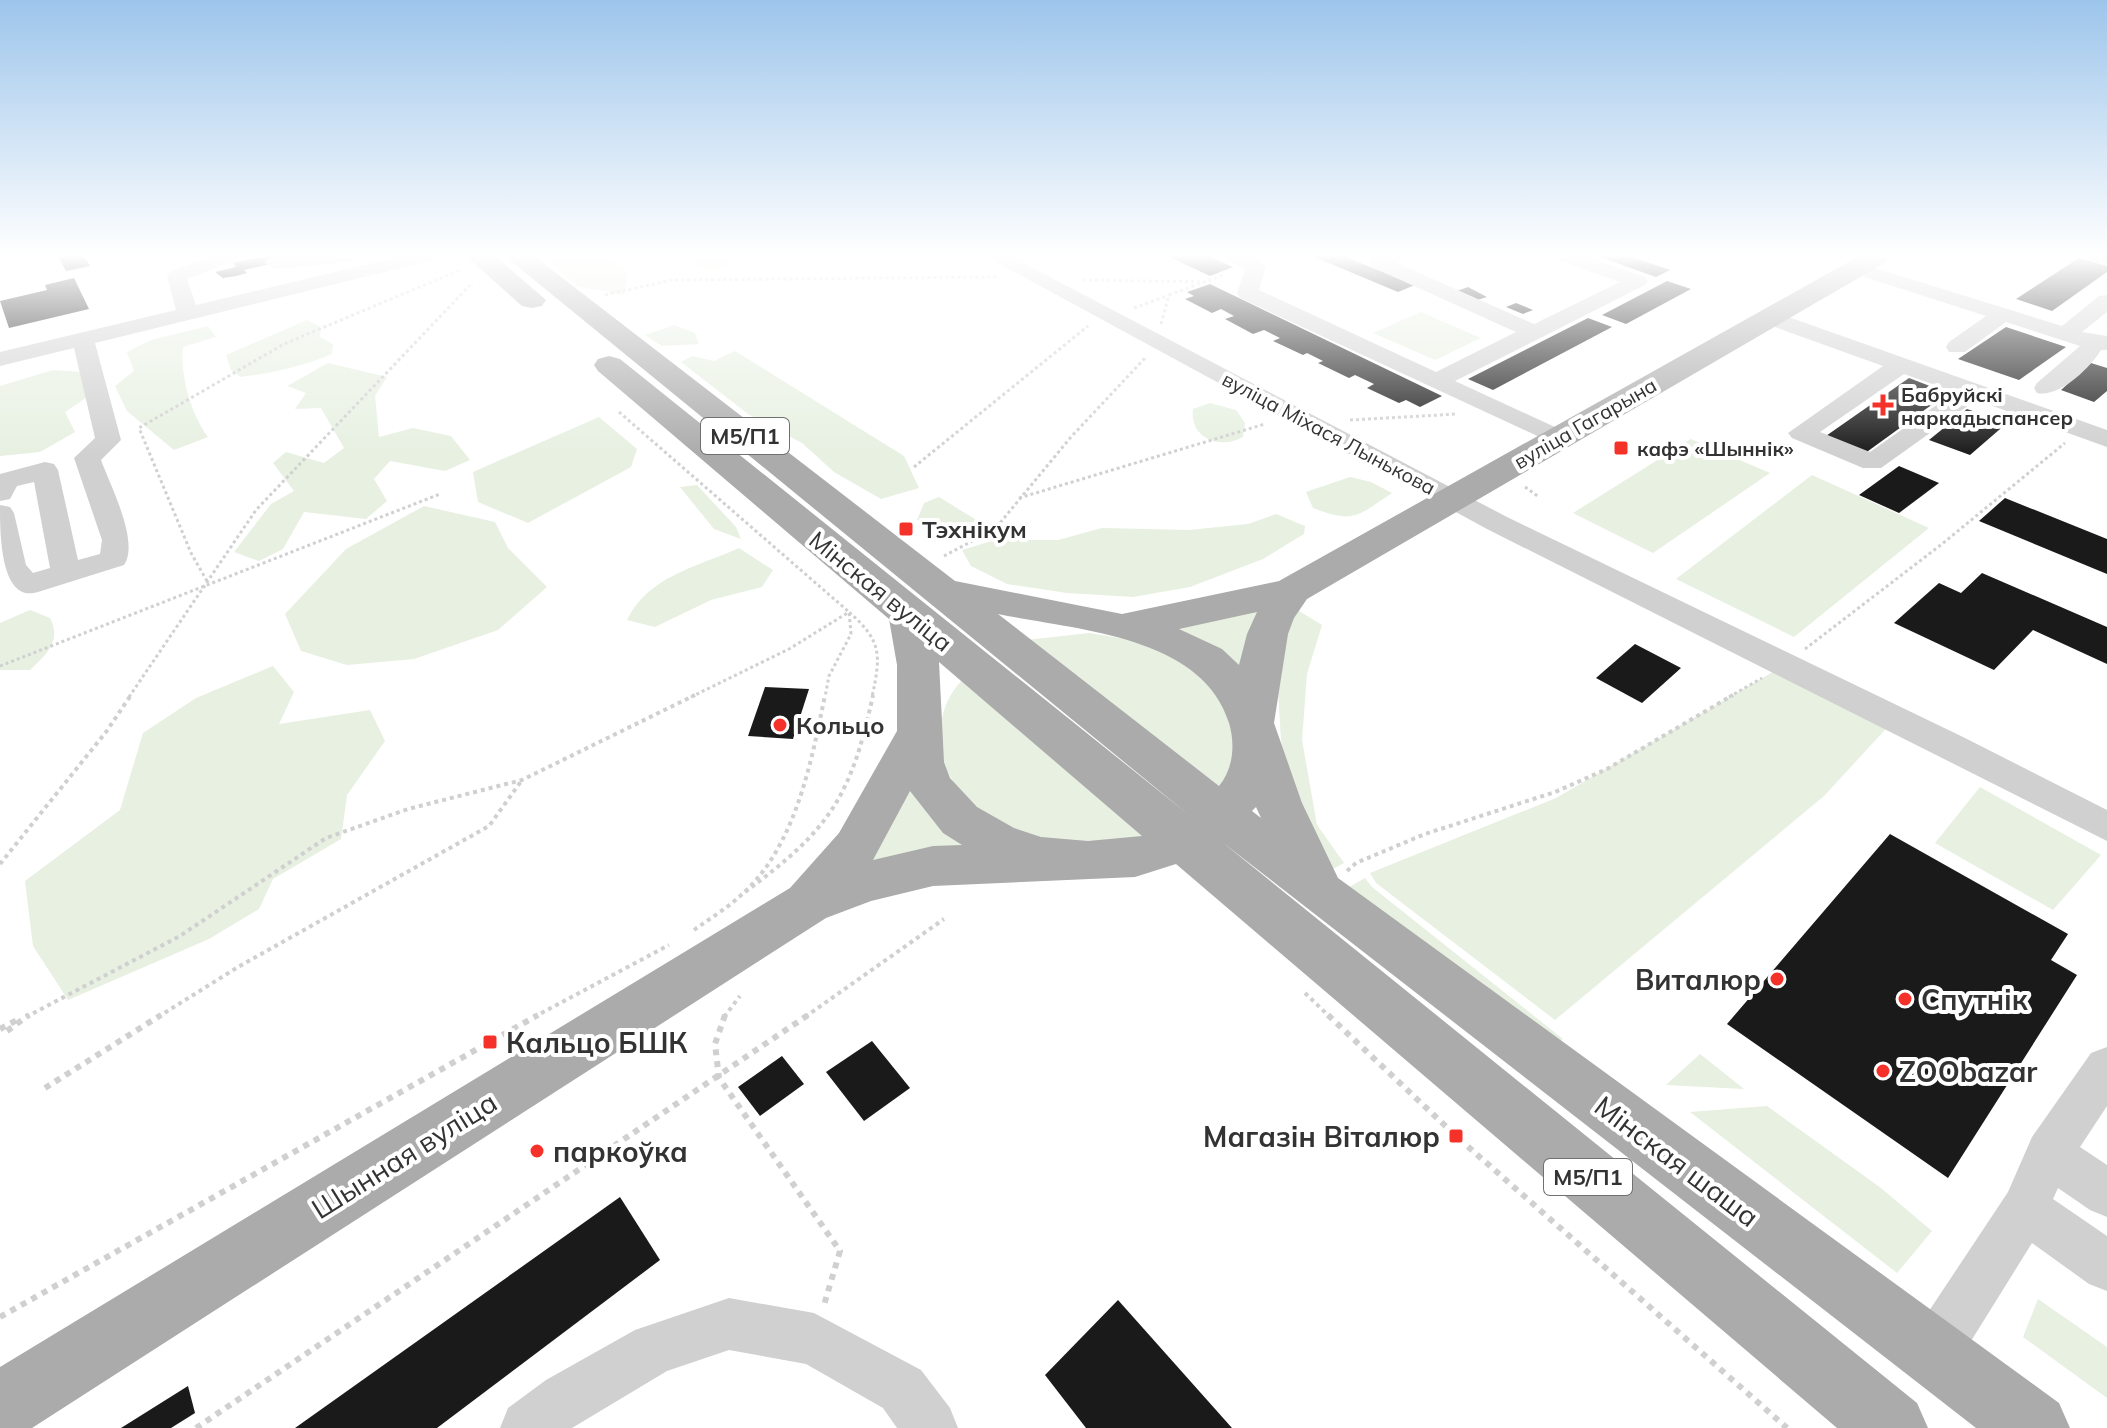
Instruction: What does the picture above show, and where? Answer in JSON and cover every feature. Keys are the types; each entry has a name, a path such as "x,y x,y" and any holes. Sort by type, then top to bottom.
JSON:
{"main road":[{"name":"Мінская вуліца","path":"540,323 759,492 930,586"},
{"name":"Мінская вуліца","path":"601,323 930,586 982,648 1302,909"},
{"name":"вуліца Гагарына","path":"982,648 1030,628 1108,624 1231,606 1293,590 1759,323"},
{"path":"930,586 1108,624 1168,639 1207,659 1227,677 1243,698 1278,803 1302,909 1083,861 1021,852 984,837 954,815 933,791 920,764 917,662 930,586"},
{"name":"вуліца Гагарына","path":"1204,828 1242,793 1253,769 1263,653 1272,625 1293,590"},
{"name":"Шынная вуліца","path":"808,903 856,846 919,725 930,693 944,675 982,648"},
{"path":"1083,861 1146,855 1204,828"},
{"name":"Шынная вуліца","path":"0,1407 808,903 864,882 933,866 1083,861"},
{"name":"Мінская шаша","path":"1302,909 1934,1351 2034,1428"},
{"name":"М5/П1","path":"1302,909 1892,1428"}],"street":[{"path":"0,359 147,323"},
{"name":"вуліца Міхася Лынькова","path":"1123,323 1451,499 1769,659 1951,746 2107,827"},
{"path":"1311,323 1559,438"},
{"path":"1514,323 1534,332"},
{"path":"1436,381 1553,323"},
{"path":"1785,323 2098,435 2107,415"},
{"path":"1957,347 1991,323"},
{"path":"2030,323 2100,343"},
{"path":"2066,334 2080,323"},
{"path":"0,493 6,481 87,458 108,440 83,339"},
{"path":"2046,388 2100,343"},
{"path":"1901,365 1801,433 1872,462 1973,391"},
{"path":"0,513 12,567 27,585 114,559 116,540 87,458"},
{"path":"45,470 66,573"},
{"path":"1934,1351 2025,1209 2049,1153 2099,1097"},
{"path":"2049,1153 2107,1193"},
{"path":"2025,1209 2107,1266"},
{"path":"528,1428 565,1399 654,1349 729,1324 814,1339 902,1389 930,1428"}],"path":[{"path":"207,583 191,553 139,428 284,344 337,323"},
{"path":"0,864 106,732 256,510 423,323"},
{"path":"914,467 1084,327 1096,323"},
{"path":"930,586 995,529 1144,359 1157,340 1162,323"},
{"path":"1019,498 1264,424 1502,411"},
{"path":"619,412 873,634 879,652 879,670 853,766 837,807 805,847 693,930"},
{"path":"0,666 440,494"},
{"path":"0,1029 180,936 326,838 408,809 522,780 789,649 849,612"},
{"path":"741,896 785,839 811,762 829,676 851,634 849,612"},
{"path":"45,1088 238,967 489,826 522,780"},
{"path":"196,1428 719,1078 944,919"},
{"path":"0,1317 613,972 681,939"},
{"path":"1301,989 1456,1136 1787,1428"},
{"path":"740,996 724,1015 715,1037 714,1065 719,1078 840,1251 814,1339"},
{"path":"7,1031 30,1014"}],"green space":[{"path":"301,323 312,323 321,327 320,337 333,344 332,354 276,371 241,377 231,370 226,355"},
{"path":"1397,323 1446,323 1481,338 1435,360 1373,333"},
{"path":"674,325 695,333 699,344 662,346 645,335"},
{"path":"208,326 216,337 183,347 183,370 196,417 208,437 174,450 127,411 115,386 134,371 127,352 151,340"},
{"path":"735,351 904,456 919,488 881,499 834,472 802,443 748,414 681,362 692,356 714,361"},
{"path":"328,363 387,377 375,396 379,437 413,428 451,436 470,460 445,471 390,461 374,479 387,501 366,519 304,512 283,549 259,561 234,552 271,504 294,491 273,463 286,452 324,463 344,448 321,408 295,409 306,393 287,386"},
{"path":"53,370 95,373 86,398 65,412 75,432 40,452 0,456 0,386"},
{"path":"1210,403 1236,410 1245,423 1243,437 1216,442 1201,434 1193,419 1193,409"},
{"path":"599,417 637,449 631,467 528,523 478,502 473,472"},
{"path":"1691,439 1770,473 1653,553 1573,513"},
{"path":"1812,475 1929,528 1794,637 1676,579"},
{"path":"1350,477 1371,482 1392,493 1355,515 1338,516 1313,508 1306,492"},
{"path":"697,485 736,527 741,539 714,529 680,487"},
{"path":"939,497 978,521 982,533 972,538 917,520 924,503"},
{"path":"424,506 495,522 508,548 547,587 498,630 414,659 347,665 301,651 285,614 346,549"},
{"path":"1276,514 1305,526 1304,534 1263,559 1190,587 1133,597 1067,593 1007,584 971,566 962,550 995,540 1058,540 1102,528 1189,530 1248,524"},
{"path":"739,548 773,570 762,587 711,600 655,627 627,620 647,593 661,583"},
{"path":"1270,601 1248,680 1159,625"},
{"path":"1291,606 1322,625 1307,674 1302,740 1317,825 1344,863 1331,870 1290,791 1281,740 1276,656"},
{"path":"30,610 50,618 54,634 50,647 30,670 0,670 0,623"},
{"path":"1089,633 1145,642 1210,679 1238,738 1223,789 1027,640"},
{"path":"273,666 294,692 279,724 370,710 385,741 347,795 341,839 273,879 259,909 209,939 68,1000 33,946 25,881 120,810 143,733 196,698"},
{"path":"1783,666 1895,719 1824,796 1555,1020 1376,883 1370,873 1556,798"},
{"path":"966,676 1158,836 1093,846 1061,843 1014,829 972,804 957,787 946,767 941,743 945,707"},
{"path":"914,772 993,853 842,876"},
{"path":"1980,787 2101,855 2053,910 1935,843"},
{"path":"1365,878 1372,887 1563,1039 1549,1046 1344,890"},
{"path":"1700,1054 1744,1089 1666,1085"},
{"path":"1767,1106 1881,1188 1932,1231 1897,1273 1690,1112"},
{"path":"2038,1299 2107,1347 2107,1398 2023,1337"}],"building":[{"path":"7,323 32,323 9,328"},
{"path":"1232,323 1290,323 1442,396 1420,407 1406,400 1399,403 1367,388 1374,384 1355,375 1349,378 1318,363 1323,361 1307,353 1303,355 1273,341 1280,338 1264,330 1253,334"},
{"path":"1579,323 1600,323 1612,327 1493,390 1468,379"},
{"path":"2006,327 2066,347 2019,380 1958,359"},
{"path":"2091,363 2107,368 2107,391 2094,402 2061,390"},
{"path":"1909,378 1948,393 1864,454 1823,438"},
{"path":"1967,409 2007,423 1970,455 1929,440"},
{"path":"1899,466 1939,483 1899,513 1859,495"},
{"path":"2005,498 2107,539 2107,574 1979,521"},
{"path":"1982,573 2107,627 2107,664 2033,630 1994,670 1894,623 1939,583 1961,593"},
{"path":"1635,644 1681,668 1642,703 1596,678"},
{"path":"765,687 809,689 793,739 748,736"},
{"name":"Спутнік","path":"1890,834 2068,934 2051,960 2077,975 1948,1178 1727,1024"},
{"path":"872,1041 910,1088 864,1121 826,1072"},
{"path":"782,1056 804,1084 760,1116 738,1087"},
{"path":"620,1197 660,1260 437,1428 295,1428"},
{"path":"1118,1300 1232,1428 1086,1428 1045,1375"},
{"path":"188,1386 195,1413 171,1428 121,1428"}],"place":[{"name":"Бабруйскі наркадыспансер","path":"1883,405"},
{"name":"кафэ «Шыннік»","path":"1621,448"},
{"name":"Тэхнікум","path":"906,529"},
{"name":"Кольцо","path":"780,725"},
{"name":"Виталюр","path":"1777,979"},
{"name":"Спутнік","path":"1905,999"},
{"name":"Кальцо БШК","path":"490,1042"},
{"name":"ZOObazar","path":"1883,1071"},
{"name":"Магазін Віталюр","path":"1456,1136"},
{"name":"паркоўка","path":"537,1151"}]}
